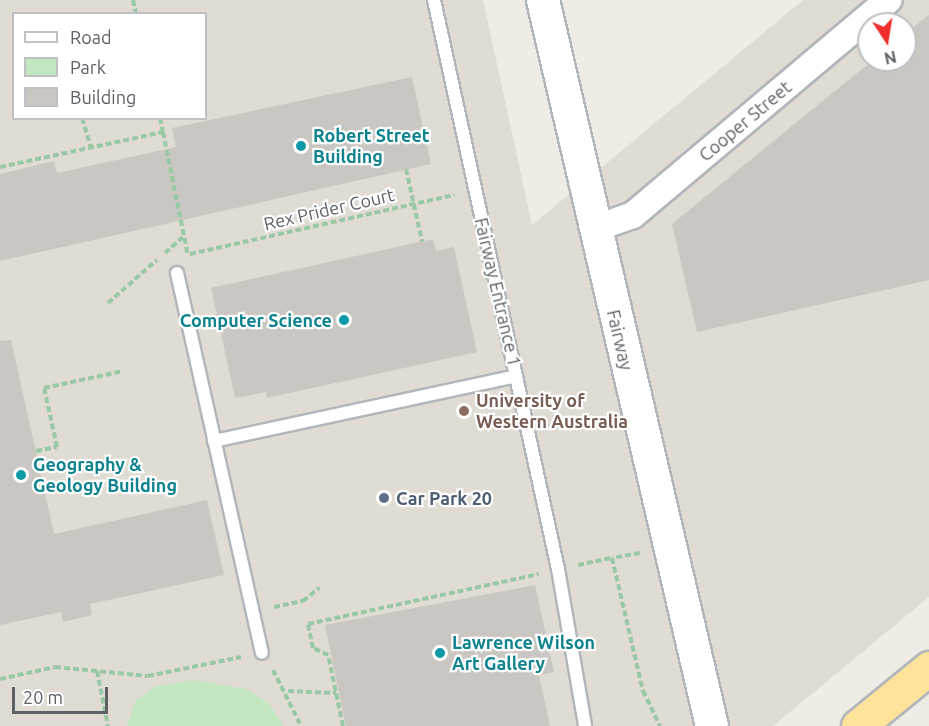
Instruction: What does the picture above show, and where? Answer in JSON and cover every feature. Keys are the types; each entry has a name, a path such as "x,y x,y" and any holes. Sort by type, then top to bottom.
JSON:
{"highway":[{"path":"858,726 929,668"}],"street":[{"name":"Fairway","path":"543,0 666,546 717,722"},
{"name":"Cooper Street","path":"594,229 633,215 888,0"}],"lane":[{"name":"Fairway Entrance 1","path":"434,0 558,569 585,726"},
{"path":"177,273 262,653"},
{"path":"214,441 516,376"}],"path":[{"path":"83,120 90,147"},
{"path":"108,303 185,236 160,120"},
{"path":"0,167 163,132"},
{"path":"406,169 422,241"},
{"name":"Rex Prider Court","path":"185,236 189,254 475,191"},
{"path":"36,451 57,447 44,388 123,371"},
{"path":"343,726 328,655 313,648 308,624 666,546"},
{"path":"612,558 643,691 660,726"},
{"path":"252,611 303,600 320,588"},
{"path":"0,680 55,667 148,676 262,653 288,691 302,726"},
{"path":"97,671 108,726"},
{"path":"288,691 336,693"}],"shaded area":[{"name":"University of Western Australia","path":"0,0 483,0 532,225 803,0 929,0 929,597 773,726 0,726"}],"green space":[{"path":"193,680 246,689 268,703 284,726 127,726 136,700 157,686"}],"building":[{"path":"929,15 929,280 697,332 672,224 858,72 917,72 917,24"},
{"path":"412,77 431,164 0,261 0,174 54,161 57,173 176,147 172,128"},
{"name":"Computer Science","path":"433,239 436,251 454,247 477,352 267,398 266,392 235,398 211,288"},
{"name":"Geography & Geology Building","path":"11,340 54,534 207,500 224,575 90,604 92,615 63,622 61,612 0,625 0,341"},
{"name":"Lawrence Wilson Art Gallery","path":"535,585 554,672 539,675 550,726 346,726 325,625"}],"place":[{"name":"Robert Street Building","path":"301,146"},
{"name":"Computer Science","path":"344,320"},
{"name":"University of Western Australia","path":"464,411"},
{"name":"Geography & Geology Building","path":"21,475"},
{"name":"Car Park 20","path":"384,498"},
{"name":"Lawrence Wilson Art Gallery","path":"440,653"}]}
